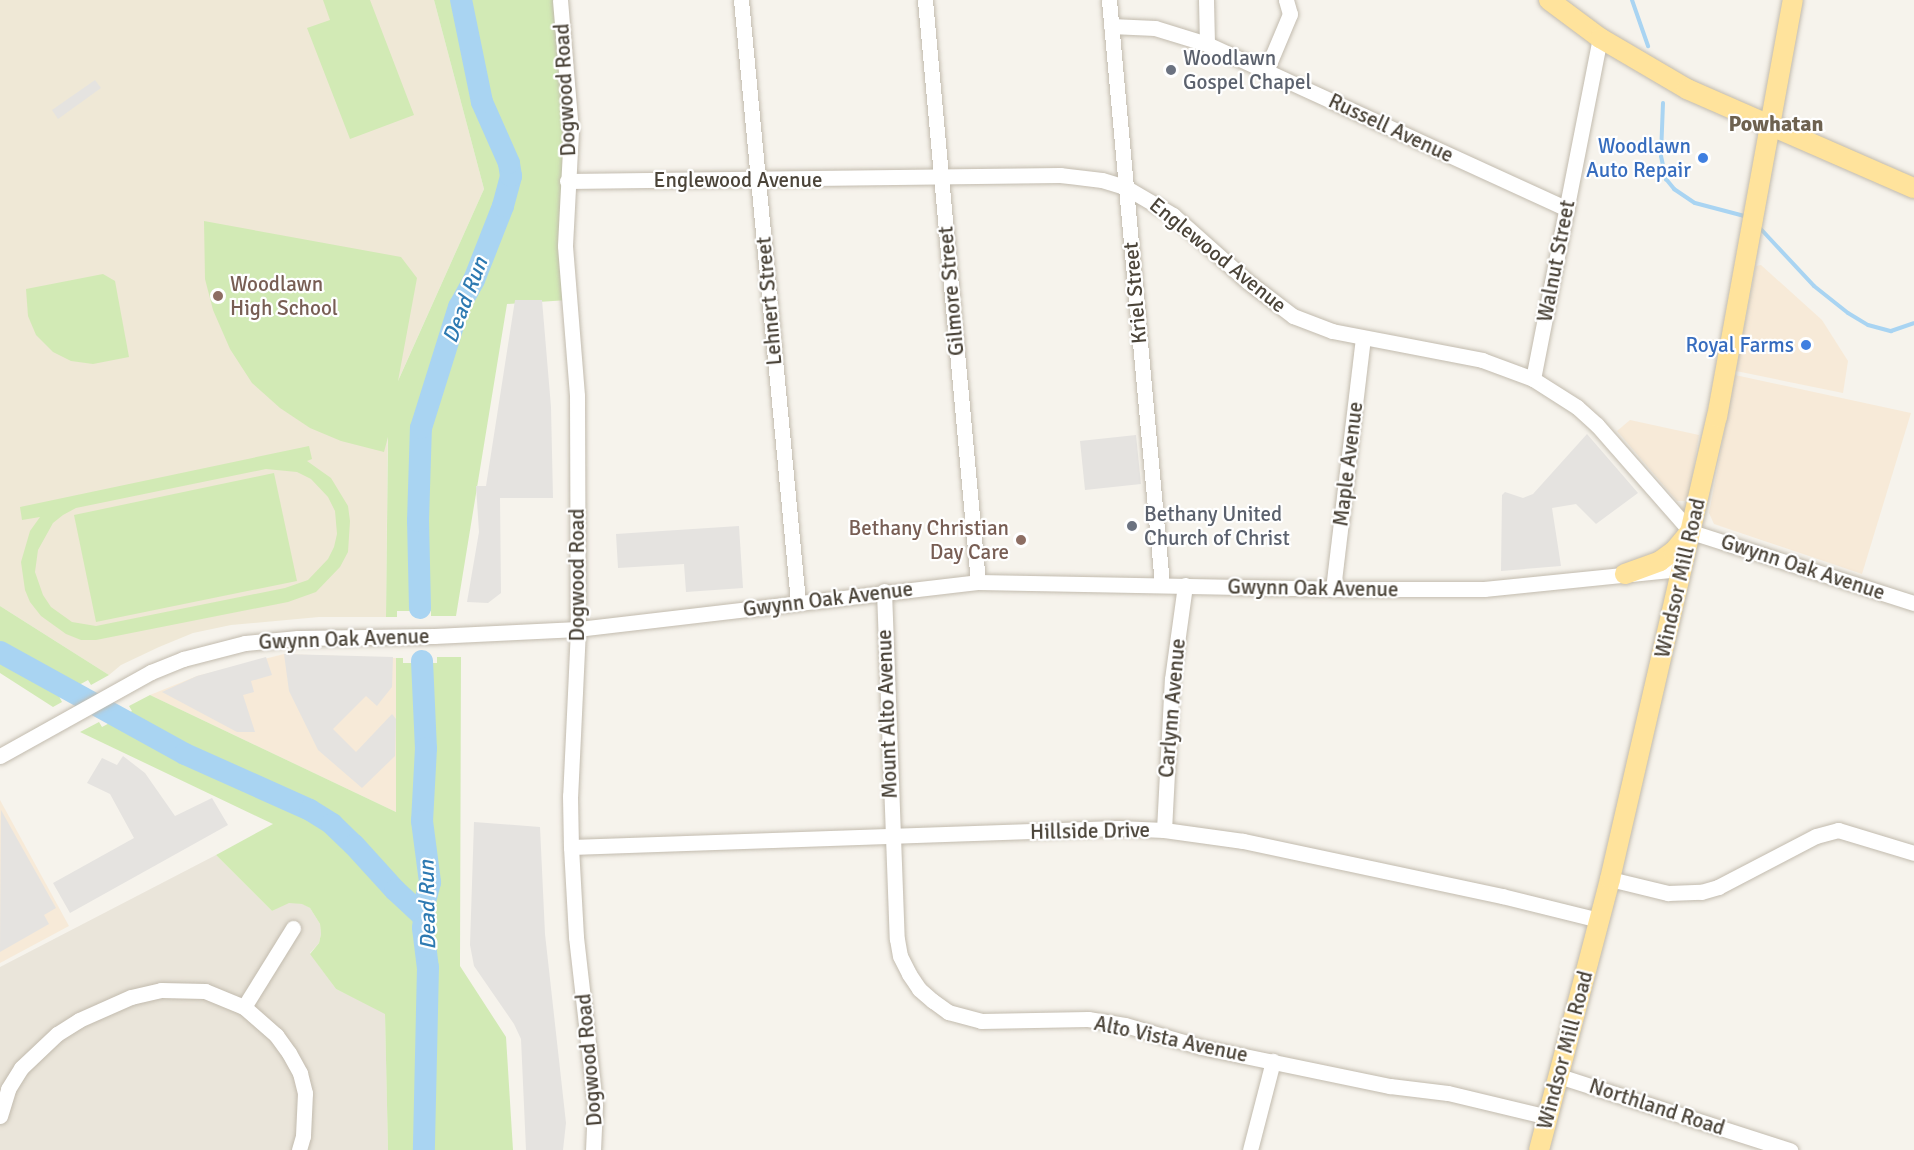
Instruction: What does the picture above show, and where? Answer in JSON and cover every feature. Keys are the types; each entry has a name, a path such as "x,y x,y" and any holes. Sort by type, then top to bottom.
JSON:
{"main road":[{"path":"1549,0 1600,38 1687,89 1914,188"},
{"name":"Windsor Mill Road","path":"1539,1150 1610,879 1717,417 1793,0"},
{"path":"1625,574 1660,561 1674,551 1691,532"}],"street":[{"name":"Dogwood Road","path":"560,0 571,131 564,246 577,396 578,629 571,767 571,848 576,937 595,1105 593,1150"},
{"name":"Lehnert Street","path":"741,0 798,602"},
{"name":"Gilmore Street","path":"925,0 978,582"},
{"name":"Kriel Street","path":"1109,0 1162,585"},
{"path":"1206,0 1207,44"},
{"path":"1266,71 1290,14 1286,0"},
{"name":"Russell Avenue","path":"1111,26 1155,28 1207,44 1567,208"},
{"name":"Walnut Street","path":"1533,378 1600,38"},
{"name":"Englewood Avenue","path":"567,181 1060,175 1102,180 1125,187 1173,215 1247,281 1293,316 1332,331 1482,360 1533,378 1577,407 1597,425 1691,532"},
{"name":"Maple Avenue","path":"1333,589 1363,338"},
{"name":"Gwynn Oak Avenue","path":"1691,532 1914,603"},
{"name":"Gwynn Oak Avenue","path":"0,756 109,694 183,659 244,643 298,638 434,636 578,629 884,591 978,582 1333,589 1484,589 1543,585 1682,569"},
{"name":"Carlynn Avenue","path":"1164,830 1172,679 1185,585"},
{"name":"Mount Alto Avenue","path":"884,591 891,836"},
{"name":"Hillside Drive","path":"571,848 1118,828 1164,830 1243,841 1502,896 1599,920"},
{"path":"1610,879 1668,893 1701,892 1718,887 1816,836 1838,830 1914,854"},
{"name":"Alto Vista Avenue","path":"891,836 900,956 919,988 948,1012 981,1021 1088,1019 1125,1025 1201,1047 1273,1060 1390,1086 1448,1093 1548,1117"},
{"path":"244,1007 293,928"},
{"path":"0,1116 8,1089 21,1068 57,1034 79,1020 131,997 161,990 205,991 244,1007 276,1035 300,1073 305,1093 305,1115 299,1150"},
{"path":"1250,1150 1273,1060"},
{"name":"Northland Road","path":"1559,1076 1790,1150"}],"shaded area":[{"name":"Woodlawn High School","path":"0,0 434,0 484,189 388,403 386,617 319,617 231,625 193,633 121,665 109,675 0,606"},
{"path":"95,80 101,88 58,119 52,110"},
{"path":"1761,265 1822,320 1848,361 1843,393 1736,371 1756,266"},
{"path":"515,300 542,300 551,407 553,498 500,498 501,593 488,603 467,602 479,532 476,486 486,486"},
{"path":"1735,375 1911,413 1862,574 1714,524 1709,513"},
{"path":"1630,420 1699,435 1688,501 1677,501 1617,431"},
{"path":"1587,434 1638,493 1596,524 1576,504 1552,508 1561,566 1501,571 1502,495 1505,492 1523,498 1533,494"},
{"path":"1136,435 1141,484 1085,490 1080,441"},
{"path":"739,526 743,588 686,592 684,564 618,568 616,534"},
{"path":"284,654 396,658 396,812 150,695 197,676"},
{"path":"284,654 393,657 392,687 377,706 366,696 333,729 356,752 392,714 396,719 395,756 362,788 318,750 289,691"},
{"path":"266,657 272,675 251,681 254,692 243,695 255,732 237,732 162,692 197,676"},
{"path":"123,756 145,773 175,816 212,798 228,825 70,913 53,883 134,838 110,794 87,783 102,758 117,765"},
{"path":"0,800 69,926 0,963"},
{"path":"1,810 56,908 44,915 49,924 0,952"},
{"path":"474,822 540,827 545,934 566,1123 563,1150 526,1150 521,1039 514,1024 474,966 470,945"},
{"path":"216,855 272,911 289,902 303,904 310,908 320,924 321,934 319,943 310,953 336,989 385,1013 388,1150 0,1150 0,967"}],"green space":[{"path":"323,0 370,0 414,115 350,139 307,28 330,20"},
{"path":"434,0 556,0 569,140 568,300 507,304 456,616 431,616 431,611 397,611 397,617 386,617 388,437 384,452 341,441 310,428 280,408 252,383 230,349 213,310 205,279 204,221 401,257 417,278 398,381 484,189"},
{"path":"103,274 115,281 129,357 93,364 71,361 53,352 36,335 28,316 26,289"},
{"path":"309,446 312,459 307,461 331,478 348,506 350,521 348,552 340,567 316,592 288,602 96,640 81,640 66,634 41,616 30,602 25,590 21,562 30,531 40,517 22,520 20,507","holes":["266,469 297,472 311,479 328,497 335,511 337,534 334,547 328,559 308,580 285,588 96,626 72,622 51,607 43,595 35,572 38,550 53,523 76,508"]},
{"path":"274,473 297,581 96,622 74,515"},
{"path":"0,606 109,675 91,685 88,680 59,696 62,702 53,707 0,673"},
{"path":"437,657 461,657 460,966 506,1037 513,1150 388,1150 385,1014 336,989 310,954 319,943 321,934 320,924 310,908 302,904 289,903 272,911 216,855 273,824 80,732 99,722 102,727 132,711 129,706 150,695 396,812 396,658 403,658 403,663 437,663"}],"waterway":[{"name":"Dead Run","path":"420,608 418,521 421,428 459,307 474,280 503,206 511,176 509,163 482,102 461,0"},
{"path":"1632,0 1648,46"},
{"path":"1663,103 1661,156 1666,179 1674,189 1695,203 1748,217"},
{"path":"1758,226 1814,286 1848,313 1868,325 1891,331 1914,323"},
{"path":"0,652 185,754 310,810 332,824 424,917"},
{"name":"Dead Run","path":"422,661 426,748 422,821 430,882 425,902 423,928 428,967 424,1150"}],"place":[{"name":"Woodlawn Gospel Chapel","path":"1171,70"},
{"name":"Woodlawn Auto Repair","path":"1703,158"},
{"name":"Woodlawn High School","path":"218,296"},
{"name":"Royal Farms","path":"1806,345"},
{"name":"Bethany United Church of Christ","path":"1132,526"},
{"name":"Bethany Christian Day Care","path":"1021,540"}],"district":[{"name":"Powhatan","path":"1776,124"}]}
